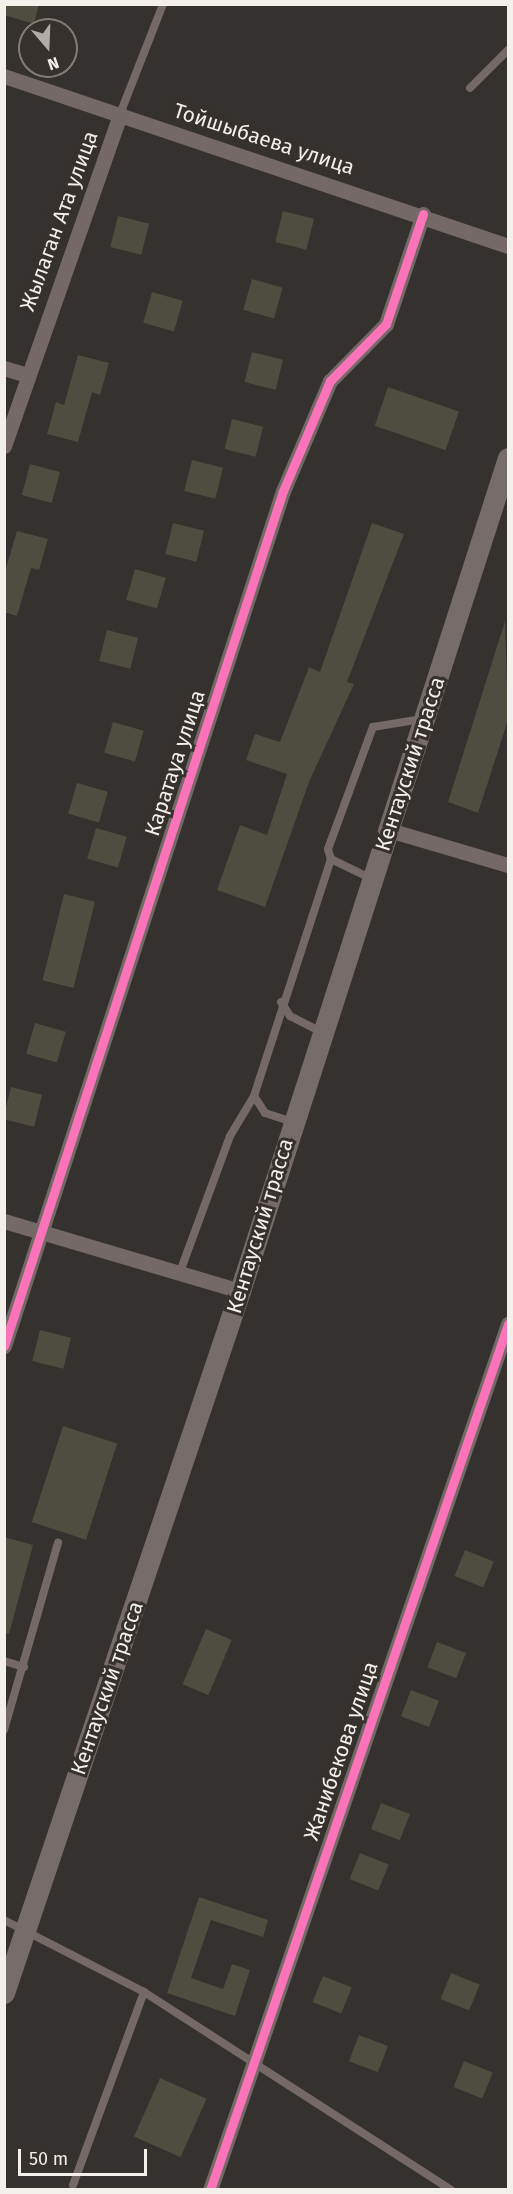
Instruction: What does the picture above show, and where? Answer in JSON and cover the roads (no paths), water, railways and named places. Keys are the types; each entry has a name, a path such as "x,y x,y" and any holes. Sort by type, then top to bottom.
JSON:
{"main road":[{"name":"Кентауский трасса","path":"4,1992 240,1291 292,1122 389,830 508,458"}],"street":[{"name":"Тойшыбаева улица","path":"4,76 423,214 508,246"},
{"name":"Жылаган Ата улица","path":"4,446 120,114"},
{"name":"Каратауа улица","path":"4,1346 283,491 330,381 386,324 423,214"},
{"path":"4,368 27,375"},
{"path":"389,830 508,865"},
{"path":"4,1221 240,1291"},
{"name":"Жанибекова улица","path":"210,2190 252,2062 508,1324"}],"lane":[{"path":"120,114 163,4"},
{"path":"470,88 508,50"},
{"path":"180,1272 230,1136 254,1096 281,1002 331,860 328,849 373,727 423,719"},
{"path":"331,860 373,879"},
{"path":"281,1002 290,1016 321,1032"},
{"path":"254,1096 265,1113 292,1122"},
{"path":"4,1730 58,1543"},
{"path":"4,1661 24,1667"},
{"path":"4,1920 144,1992 451,2190"},
{"path":"73,2185 144,1992"}]}
